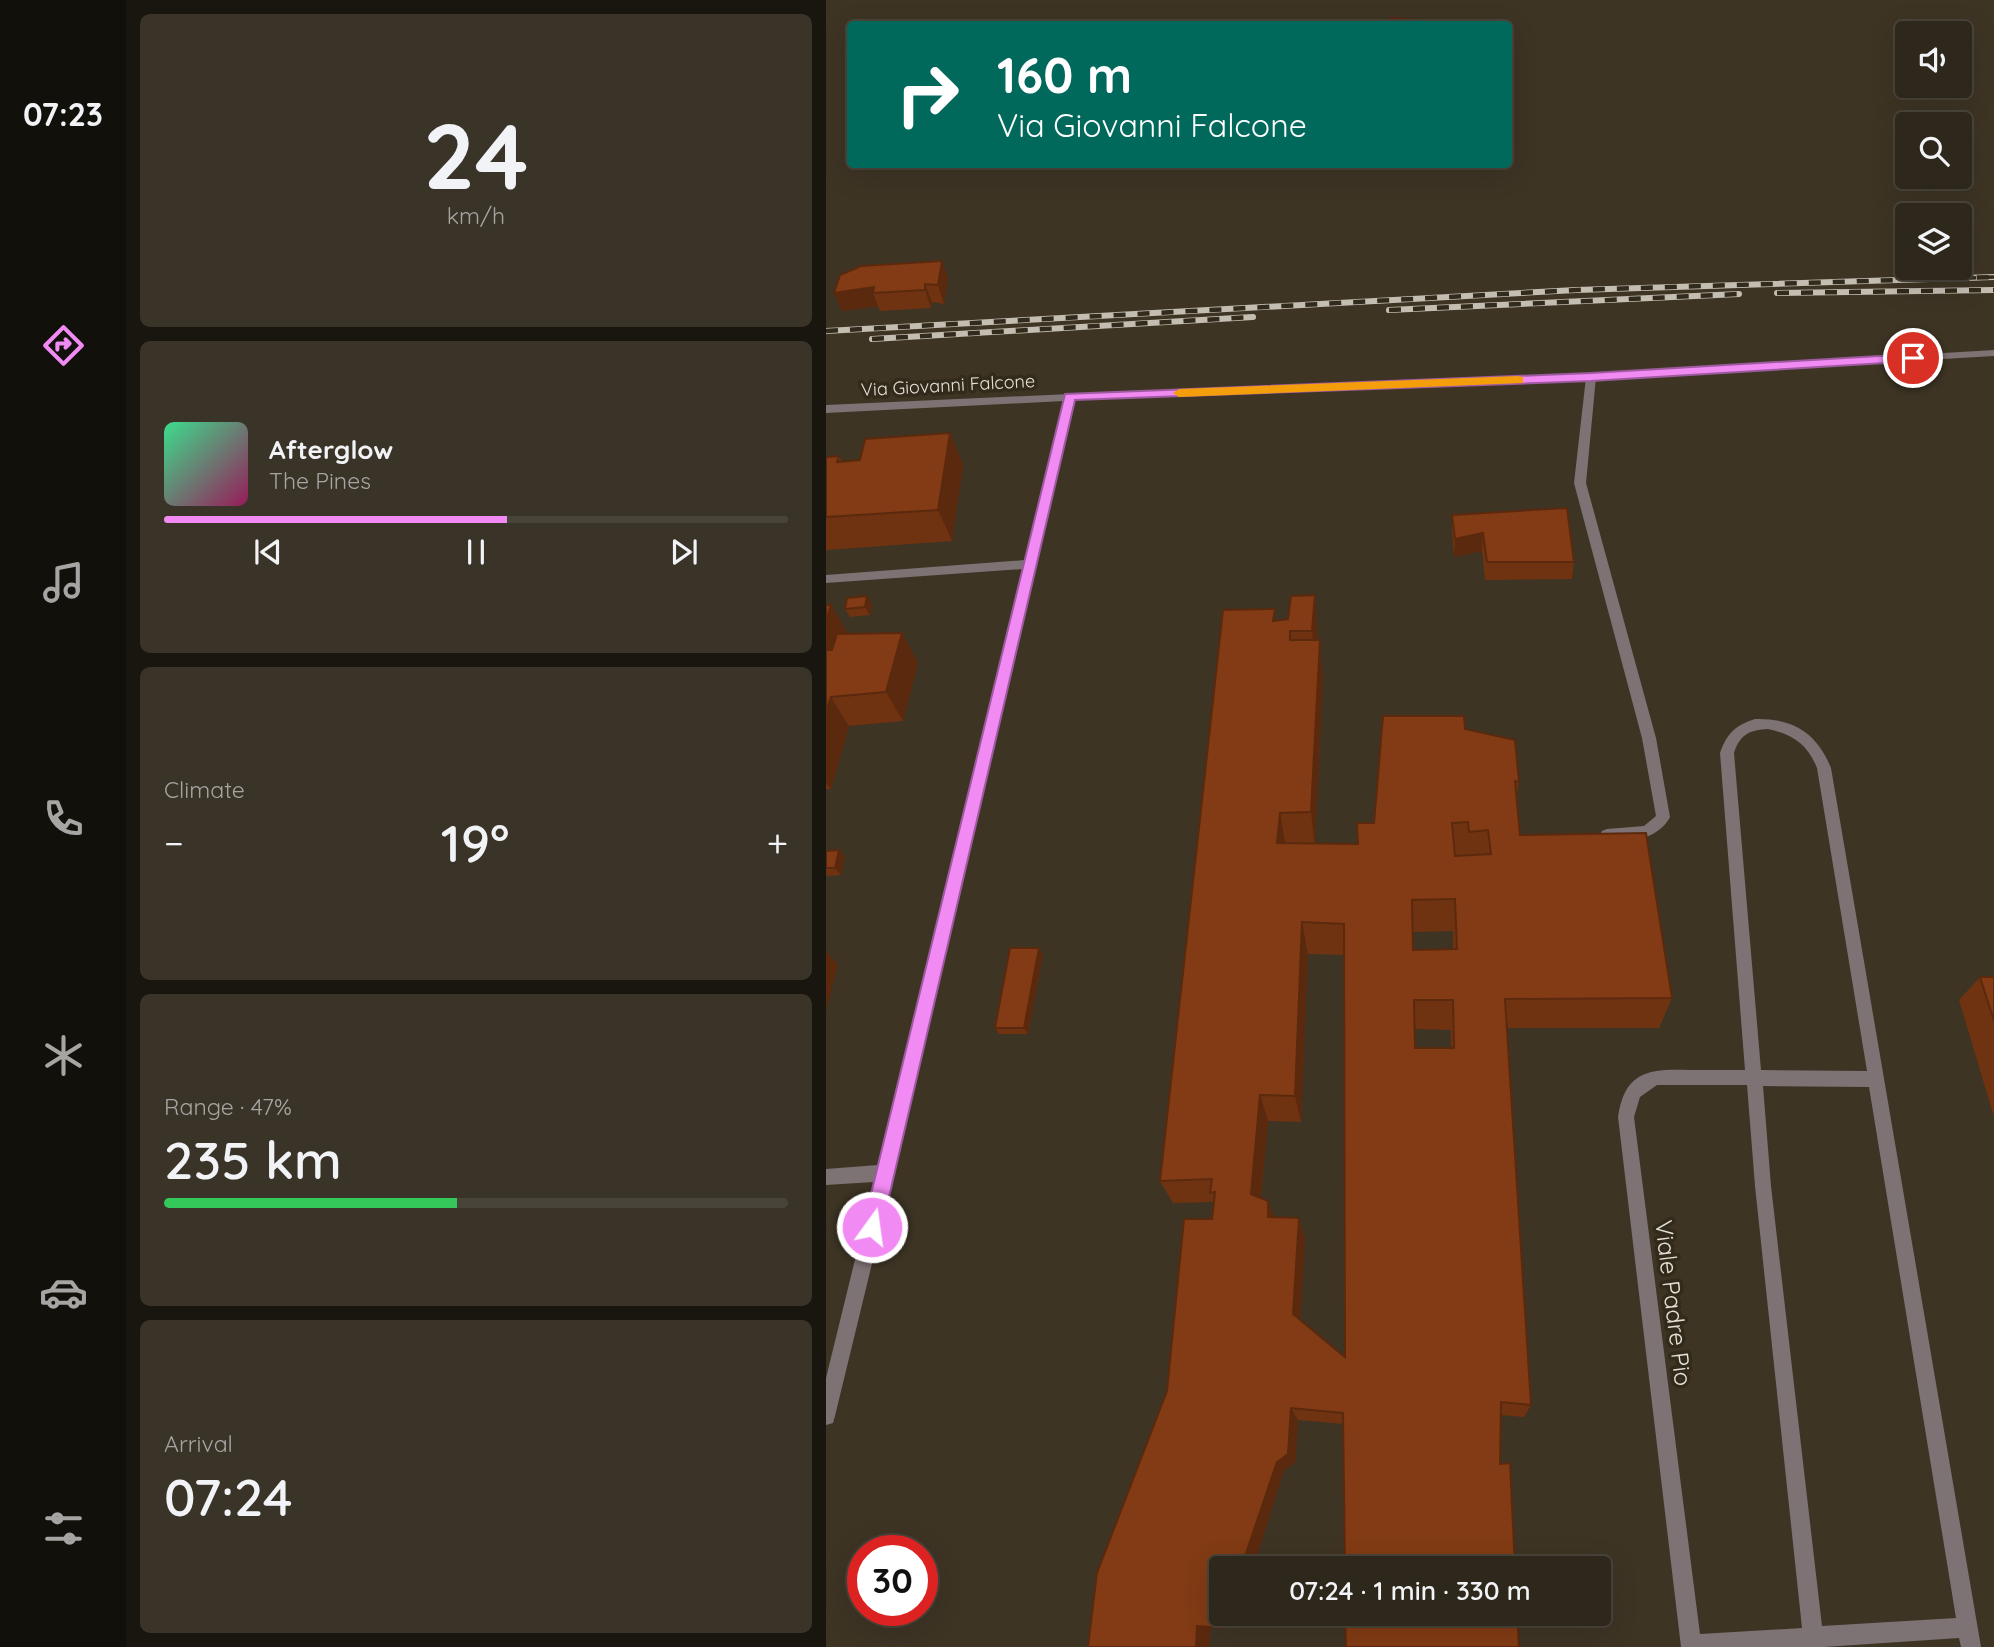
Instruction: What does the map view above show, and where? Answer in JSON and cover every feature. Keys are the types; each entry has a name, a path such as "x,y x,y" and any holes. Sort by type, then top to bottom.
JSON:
{"street":[{"name":"Via Giovanni Falcone","path":"826,409 1591,377 1994,354"},
{"path":"1590,837 1650,831 1659,825 1663,817 1649,738 1580,483 1591,377"},
{"path":"826,1416 1070,397"},
{"path":"826,579 1030,564"},
{"path":"1691,1646 1969,1637 1824,768 1817,750 1801,734 1778,724 1757,724 1734,738 1728,749 1754,1078 1814,1642"},
{"name":"Viale Padre Pio","path":"1691,1646 1626,1117 1628,1098 1640,1085 1656,1077 1876,1079"},
{"path":"826,1177 886,1173"}],"building":[{"path":"1391,18 1417,20 1417,21 1390,21"},
{"path":"942,261 938,285 925,284 925,290 873,293 874,287 834,293 840,275 861,266"},
{"path":"950,433 938,510 826,517 826,457 839,456 837,462 860,460 865,439"},
{"path":"1567,508 1574,562 1487,562 1483,533 1455,539 1452,515"},
{"path":"1315,595 1312,631 1290,631 1290,640 1320,640 1311,812 1280,813 1277,843 1358,844 1357,823 1374,823 1383,716 1464,716 1465,729 1515,740 1519,782 1515,781 1520,835 1646,833 1672,998 1505,999 1531,1405 1501,1402 1500,1464 1510,1463 1514,1556 1345,1556 1343,1413 1291,1408 1288,1454 1277,1462 1245,1556 1209,1556 1209,1626 1222,1628 1197,1626 1196,1647 1088,1647 1097,1573 1167,1391 1184,1219 1212,1219 1215,1192 1210,1193 1212,1179 1160,1181 1223,610 1275,609 1273,621 1288,619 1291,596","holes":["1468,822 1469,832 1488,830 1491,854 1455,856 1452,823","1455,899 1457,949 1413,950 1412,900","1302,922 1344,924 1345,1357 1293,1314 1299,1218 1268,1217 1268,1201 1251,1194 1260,1095 1295,1096","1414,1000 1453,1000 1454,1048 1415,1048"]},
{"path":"867,596 865,607 845,609 847,598"},
{"path":"826,605 831,605 826,621"},
{"path":"902,633 886,692 831,697 826,711 826,650 832,650 837,634"},
{"path":"839,850 835,868 826,868 826,851"},
{"path":"1010,948 1039,948 1024,1028 995,1028"},
{"path":"1980,977 1994,977 1994,1021"},
{"path":"1345,1626 1518,1626 1519,1647 1346,1647"}],"railway":[{"path":"1972,278 1994,277 1972,278"},
{"path":"826,331 1576,290 1898,280"},
{"path":"1777,293 1994,290"},
{"path":"1389,310 1739,294"},
{"path":"872,339 1253,317"}],"slow traffic":[{"path":"1179,393 1518,380"}],"route":[{"path":"872,1227 1070,397 1591,377 1913,358"}]}
